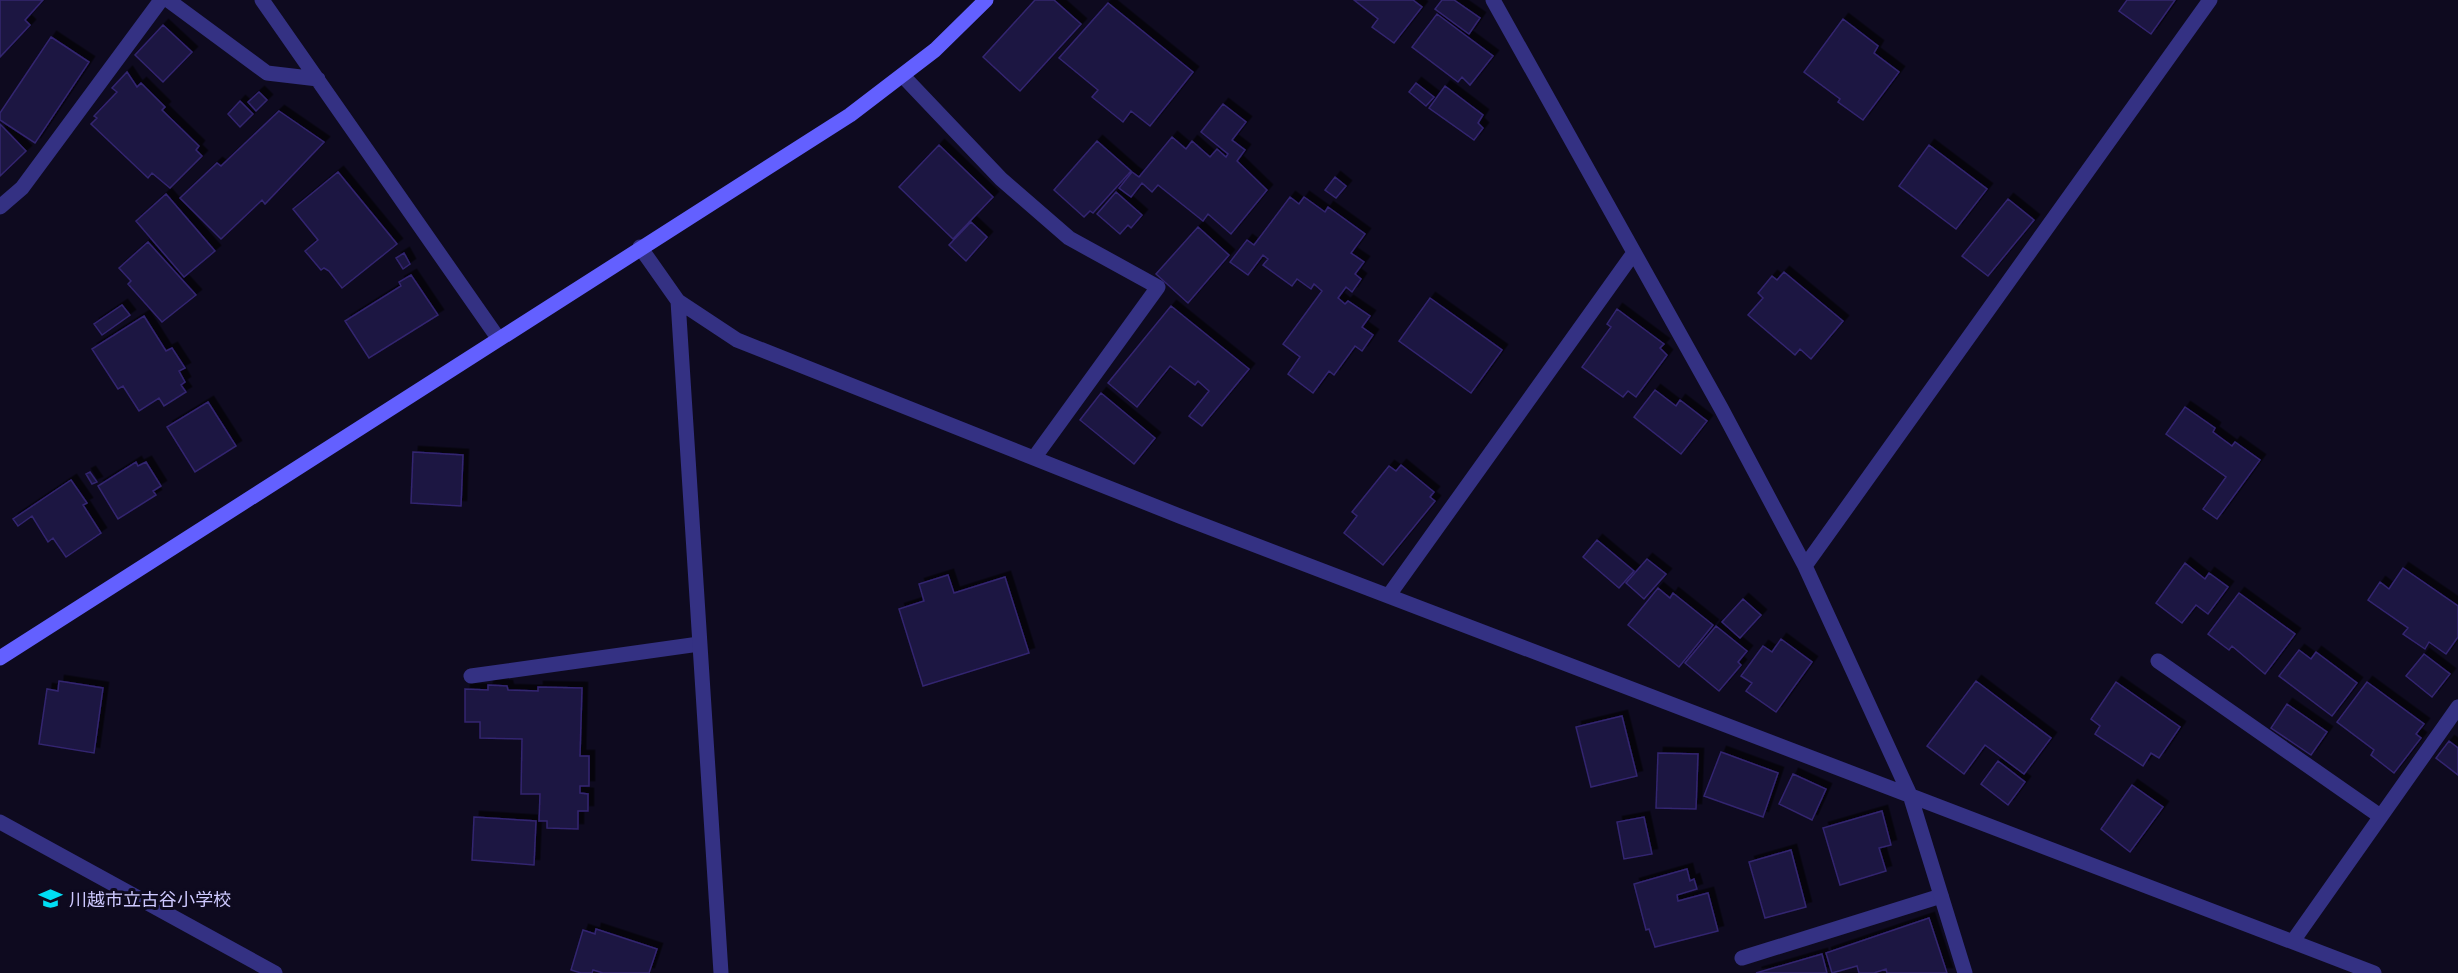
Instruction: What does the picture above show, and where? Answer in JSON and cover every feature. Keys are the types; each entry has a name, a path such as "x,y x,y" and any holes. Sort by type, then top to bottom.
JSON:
{"street":[{"path":"0,207 22,188 161,0"},
{"path":"168,0 267,73 318,79"},
{"path":"262,0 498,338"},
{"path":"0,658 640,247 850,115 935,50 986,0"},
{"path":"1493,0 1721,408 1804,566 1855,670 1910,795 1965,973"},
{"path":"1804,566 2210,0"},
{"path":"903,76 1000,179 1069,238 1158,287 1034,458"},
{"path":"640,247 678,301 737,340 1034,458 2374,973"},
{"path":"1389,595 1633,254"},
{"path":"678,301 721,973"},
{"path":"471,676 699,644"},
{"path":"2158,662 2380,816"},
{"path":"2293,941 2458,706"},
{"path":"0,822 275,973"},
{"path":"1742,958 1941,896"}],"building":[{"path":"0,0 43,0 25,20 30,25 0,57"},
{"path":"1035,0 1054,0 1081,24 1020,91 983,57"},
{"path":"1354,0 1413,0 1422,7 1394,43 1372,27 1378,19"},
{"path":"1442,0 1454,0 1480,18 1469,34 1435,9"},
{"path":"2127,0 2175,0 2151,34 2119,11"},
{"path":"1108,3 1193,72 1150,126 1131,111 1123,122 1092,97 1098,90 1059,58"},
{"path":"1437,14 1493,56 1470,85 1462,77 1458,82 1412,47"},
{"path":"1843,19 1878,46 1874,53 1899,72 1863,120 1838,102 1840,99 1804,72"},
{"path":"163,25 192,52 163,82 135,55"},
{"path":"51,37 89,62 35,143 0,120 0,113"},
{"path":"127,72 137,87 141,83 165,107 162,110 199,146 196,150 202,156 170,188 152,173 148,178 91,124 97,118 94,116 117,92 112,88"},
{"path":"1416,83 1434,97 1426,106 1409,92"},
{"path":"1445,86 1483,115 1478,123 1483,128 1474,140 1429,108"},
{"path":"259,92 267,100 256,111 248,102"},
{"path":"240,101 253,114 240,127 228,114"},
{"path":"1223,104 1246,122 1232,140 1245,150 1237,161 1267,190 1231,234 1208,214 1203,221 1158,185 1152,192 1142,183 1131,197 1119,188 1132,172 1139,177 1172,137 1186,149 1192,141 1210,157 1217,149 1226,157 1228,154 1201,132"},
{"path":"279,111 324,142 265,204 262,200 221,239 180,198 217,163 221,166"},
{"path":"0,124 26,151 0,176"},
{"path":"1097,141 1131,171 1093,213 1090,211 1084,217 1054,190"},
{"path":"939,145 993,197 953,239 899,187"},
{"path":"1929,145 1987,189 1956,229 1899,186"},
{"path":"338,172 397,244 342,288 329,271 324,268 321,270 305,251 318,240 293,209"},
{"path":"1335,177 1346,186 1336,198 1325,190"},
{"path":"1116,192 1142,215 1131,228 1128,225 1120,234 1097,214"},
{"path":"166,194 215,251 184,277 136,221"},
{"path":"1290,197 1299,204 1304,197 1325,212 1328,207 1365,234 1351,253 1364,262 1355,274 1361,279 1352,292 1346,287 1338,298 1345,304 1348,301 1370,316 1362,327 1373,335 1362,351 1355,346 1334,375 1329,371 1313,393 1288,374 1300,357 1283,344 1322,291 1314,284 1311,289 1297,279 1292,286 1263,265 1268,259 1263,255 1248,275 1230,262 1247,240 1254,245"},
{"path":"2008,199 2034,220 1988,276 1962,256"},
{"path":"971,222 987,237 966,261 949,245"},
{"path":"1198,227 1229,255 1188,303 1156,274"},
{"path":"148,242 196,295 162,322 128,284 131,281 119,268"},
{"path":"404,253 410,264 403,269 396,258"},
{"path":"1784,272 1843,321 1811,359 1800,349 1795,355 1748,315 1763,298 1758,293 1772,276 1777,280"},
{"path":"411,275 438,315 369,358 345,321 401,286 399,282"},
{"path":"1430,298 1502,350 1471,393 1399,341"},
{"path":"122,305 130,315 102,335 94,324"},
{"path":"1171,306 1249,369 1202,426 1189,416 1209,391 1198,381 1195,385 1170,366 1137,407 1108,383"},
{"path":"1617,309 1664,344 1660,348 1667,355 1636,397 1628,391 1623,397 1582,367 1611,327 1607,324"},
{"path":"144,316 166,351 172,348 185,368 179,371 185,382 181,385 186,392 164,406 159,398 139,411 123,386 118,389 92,349"},
{"path":"1655,390 1676,406 1680,400 1707,421 1681,454 1634,417"},
{"path":"1101,393 1155,438 1134,464 1080,420"},
{"path":"208,402 236,446 195,472 167,427"},
{"path":"2185,407 2215,428 2213,432 2232,446 2235,442 2260,460 2217,519 2203,509 2226,477 2166,434"},
{"path":"413,452 463,455 461,506 411,503"},
{"path":"136,462 138,466 146,462 161,486 153,491 156,495 118,519 98,486"},
{"path":"1401,465 1434,492 1430,497 1435,501 1383,565 1344,533 1357,516 1352,512 1389,466 1396,471"},
{"path":"90,472 97,482 92,484 86,474"},
{"path":"71,480 87,503 83,505 101,533 66,557 53,538 48,542 32,516 18,526 13,519"},
{"path":"1597,540 1634,571 1619,588 1583,557"},
{"path":"1647,559 1666,574 1644,599 1626,583"},
{"path":"2185,563 2205,579 2209,573 2228,587 2208,614 2196,605 2182,623 2156,603"},
{"path":"2403,568 2458,606 2458,637 2446,654 2429,642 2425,649 2403,634 2408,628 2368,600 2380,582 2389,589"},
{"path":"948,575 954,593 1005,577 1029,653 923,686 899,609 924,601 919,584"},
{"path":"1658,588 1670,598 1673,593 1713,625 1679,667 1628,625"},
{"path":"2239,593 2295,634 2265,674 2232,646 2229,650 2208,634"},
{"path":"1743,599 1761,615 1740,638 1722,622"},
{"path":"1716,626 1747,651 1738,662 1741,665 1719,691 1685,663"},
{"path":"1781,639 1812,662 1776,712 1746,691 1752,683 1741,676 1763,646 1772,652"},
{"path":"2299,650 2311,659 2316,652 2357,683 2332,716 2279,676"},
{"path":"2424,654 2450,674 2432,697 2406,676"},
{"path":"59,681 103,688 94,753 39,744 47,689 58,691"},
{"path":"1976,681 2051,738 2024,774 1985,745 1964,774 1927,746"},
{"path":"2116,682 2180,727 2159,758 2151,753 2143,766 2095,734 2100,726 2091,719"},
{"path":"2367,682 2424,724 2416,734 2421,738 2394,773 2371,755 2374,750 2337,722"},
{"path":"488,685 507,686 508,690 538,691 538,687 582,688 580,756 589,756 589,786 580,786 580,793 588,794 588,811 578,811 578,829 547,828 547,821 539,821 540,794 521,794 522,739 480,738 480,722 465,722 465,689 488,690"},
{"path":"2287,704 2327,732 2311,755 2271,728"},
{"path":"1622,716 1637,776 1591,787 1576,727"},
{"path":"2449,741 2458,748 2458,775 2436,758"},
{"path":"1721,752 1778,773 1763,817 1704,796"},
{"path":"1658,753 1698,754 1696,809 1656,808"},
{"path":"1998,761 2025,782 2008,805 1981,784"},
{"path":"1793,774 1826,789 1812,820 1779,804"},
{"path":"2132,785 2163,807 2130,852 2101,829"},
{"path":"1882,811 1891,845 1879,848 1886,871 1840,885 1823,828"},
{"path":"474,817 536,821 534,865 472,860"},
{"path":"1644,817 1652,854 1624,859 1617,822"},
{"path":"1791,850 1806,907 1765,918 1749,862"},
{"path":"1687,869 1690,881 1694,879 1697,889 1677,895 1678,901 1708,893 1718,931 1655,947 1649,929 1646,930 1634,884"},
{"path":"1929,918 1947,973 1887,973 1886,969 1874,973 1859,973 1857,966 1832,973 1826,953"},
{"path":"596,929 657,949 649,973 603,973 593,970 592,973 581,973 571,970 583,930 595,934"},
{"path":"1822,954 1827,973 1756,973"}],"place":[{"name":"川越市立古谷小学校","path":"51,899"}]}
